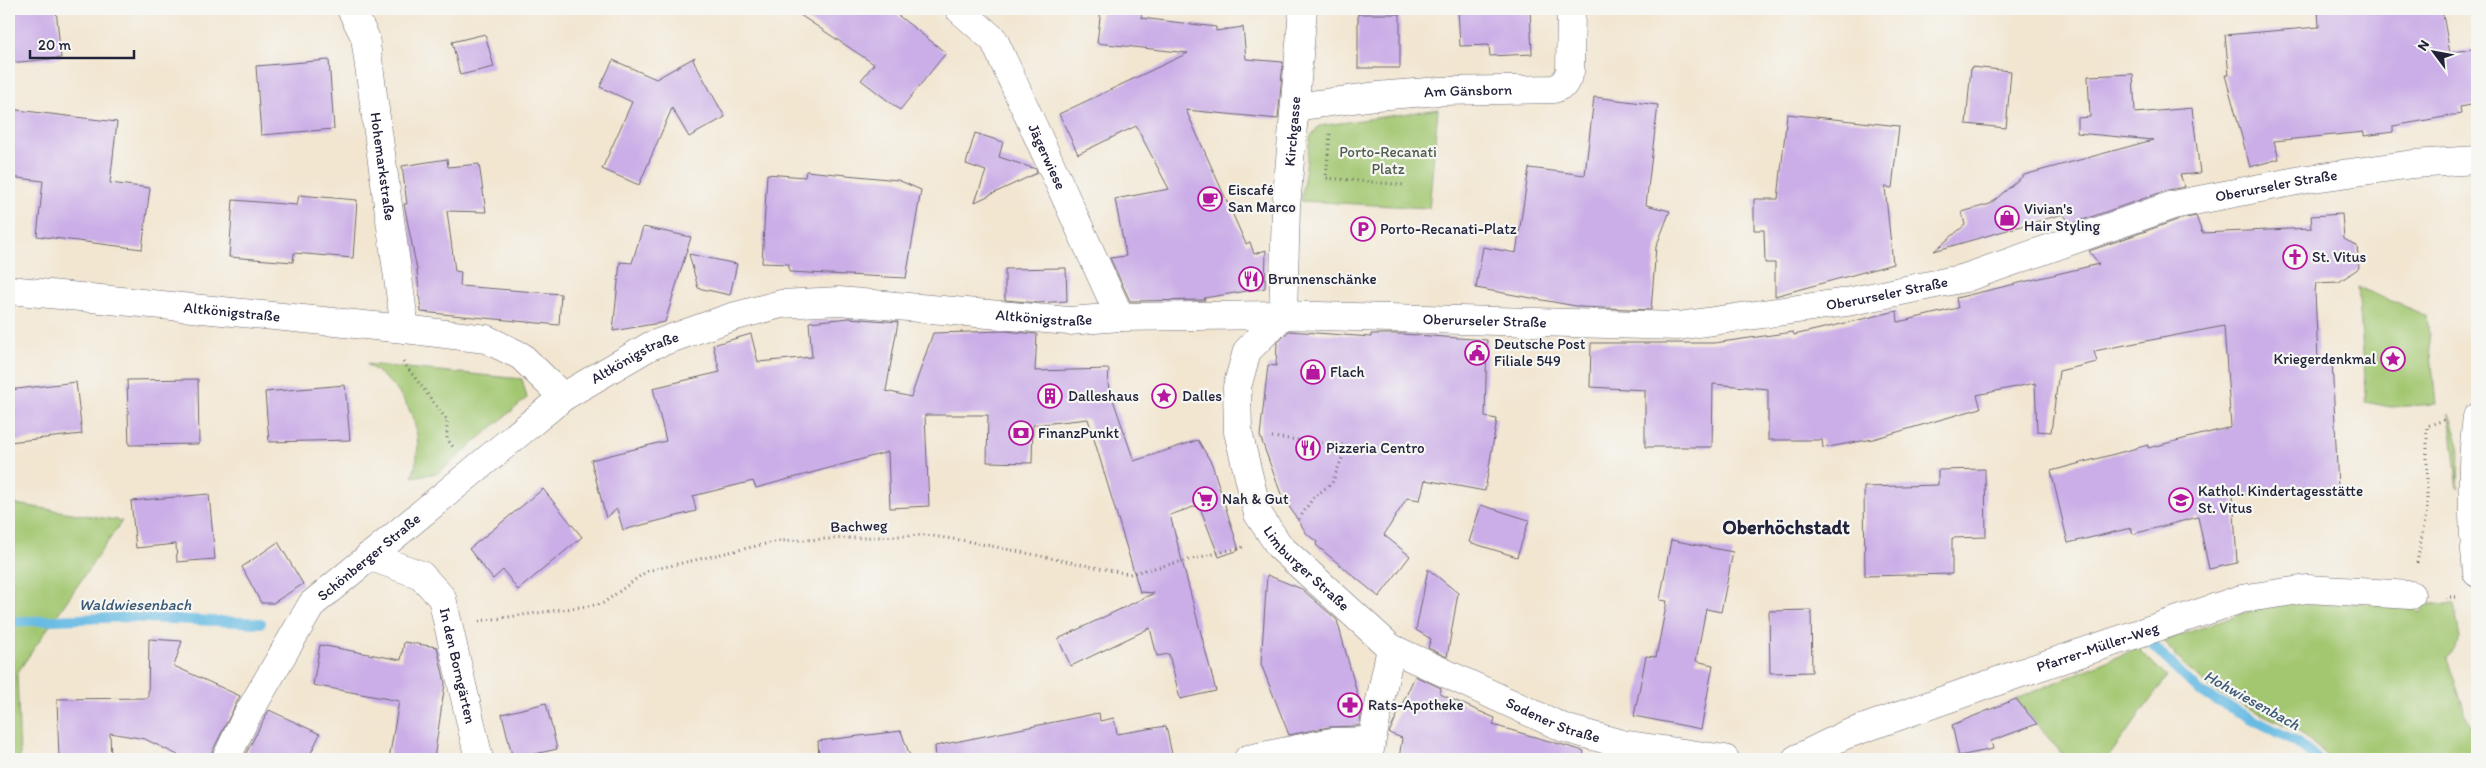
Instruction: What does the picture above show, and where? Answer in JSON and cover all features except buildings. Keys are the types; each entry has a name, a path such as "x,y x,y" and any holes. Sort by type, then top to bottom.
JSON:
{"street":[{"name":"Hohemarkstraße","path":"351,9 364,37 405,329"},
{"name":"Jägerwiese","path":"959,9 994,40 1120,317"},
{"name":"Kirchgasse","path":"1283,315 1286,207 1303,9"},
{"name":"Am Gänsborn","path":"1295,107 1376,96 1554,89 1564,84 1570,72 1571,9"},
{"name":"Oberurseler Straße","path":"1283,315 1678,326 1847,302 1965,278 2173,205 2307,179 2413,164 2477,160"},
{"name":"Altkönigstraße","path":"9,290 405,329 486,339 521,356 563,397 650,346 732,317 781,304 839,301 1069,321 1120,317 1283,315"},
{"name":"Limburger Straße","path":"1283,315 1247,351 1237,387 1238,432 1258,514 1280,548 1391,648"},
{"name":"Schönberger Straße","path":"226,759 245,719 312,604 563,397"},
{"path":"2477,417 2474,538 2477,573"},
{"name":"In den Borngärten","path":"370,556 421,575 442,598 479,759"},
{"name":"Pfarrer-Müller-Weg","path":"1796,759 1845,735 2015,674 2242,599 2307,588 2411,595"},
{"path":"1248,759 1332,742 1369,750 1391,648"},
{"name":"Sodener Straße","path":"1391,648 1564,728 1622,744 1725,759"}],"path":[{"path":"1332,103 1326,178 1405,185"},
{"path":"405,329 402,360 448,420 447,439"},
{"path":"2411,595 2428,509 2427,426 2450,418"},
{"path":"1238,432 1369,448"},
{"path":"1280,548 1313,498 1332,483 1347,446"},
{"name":"Bachweg","path":"448,625 602,604 647,572 778,540 925,535 967,541 1129,574 1238,547 1280,548"}],"green space":[{"name":"Porto-Recanati Platz","path":"1438,109 1429,208 1301,201 1310,137 1319,126"},
{"path":"2358,287 2427,316 2436,404 2391,407 2365,402 2366,390"},
{"path":"366,364 522,379 527,398 438,473 412,477 417,460 418,443 410,412 403,398 392,386"},
{"path":"2449,414 2459,445 2458,488"},
{"path":"9,503 122,521 17,673 20,759 9,759"},
{"path":"2277,602 2410,604 2420,613 2426,604 2454,604 2460,639 2447,659 2477,746 2477,759 2330,759 2301,733 2214,691 2181,662 2163,641"},
{"path":"2138,648 2167,677 2107,759 2066,759 2016,699"}],"waterway":[{"name":"Waldwiesenbach","path":"9,622 124,617 261,623"},
{"name":"Hohwiesenbach","path":"2152,645 2200,692 2295,741 2317,759"}],"place":[{"name":"Eiscafé San Marco","path":"1210,199"},
{"name":"Vivian's Hair Styling","path":"2007,218"},
{"name":"Porto-Recanati-Platz","path":"1363,229"},
{"name":"St. Vitus","path":"2295,257"},
{"name":"Brunnenschänke","path":"1251,279"},
{"name":"Deutsche Post Filiale 549","path":"1477,353"},
{"name":"Kriegerdenkmal","path":"2393,359"},
{"name":"Flach","path":"1313,372"},
{"name":"Dalleshaus","path":"1050,396"},
{"name":"Dalles","path":"1164,396"},
{"name":"FinanzPunkt","path":"1021,433"},
{"name":"Pizzeria Centro","path":"1308,448"},
{"name":"Nah & Gut","path":"1205,499"},
{"name":"Kathol. Kindertagesstätte St. Vitus","path":"2181,500"},
{"name":"Rats-Apotheke","path":"1350,705"}],"district":[{"name":"Oberhöchstadt","path":"1786,527"}]}
